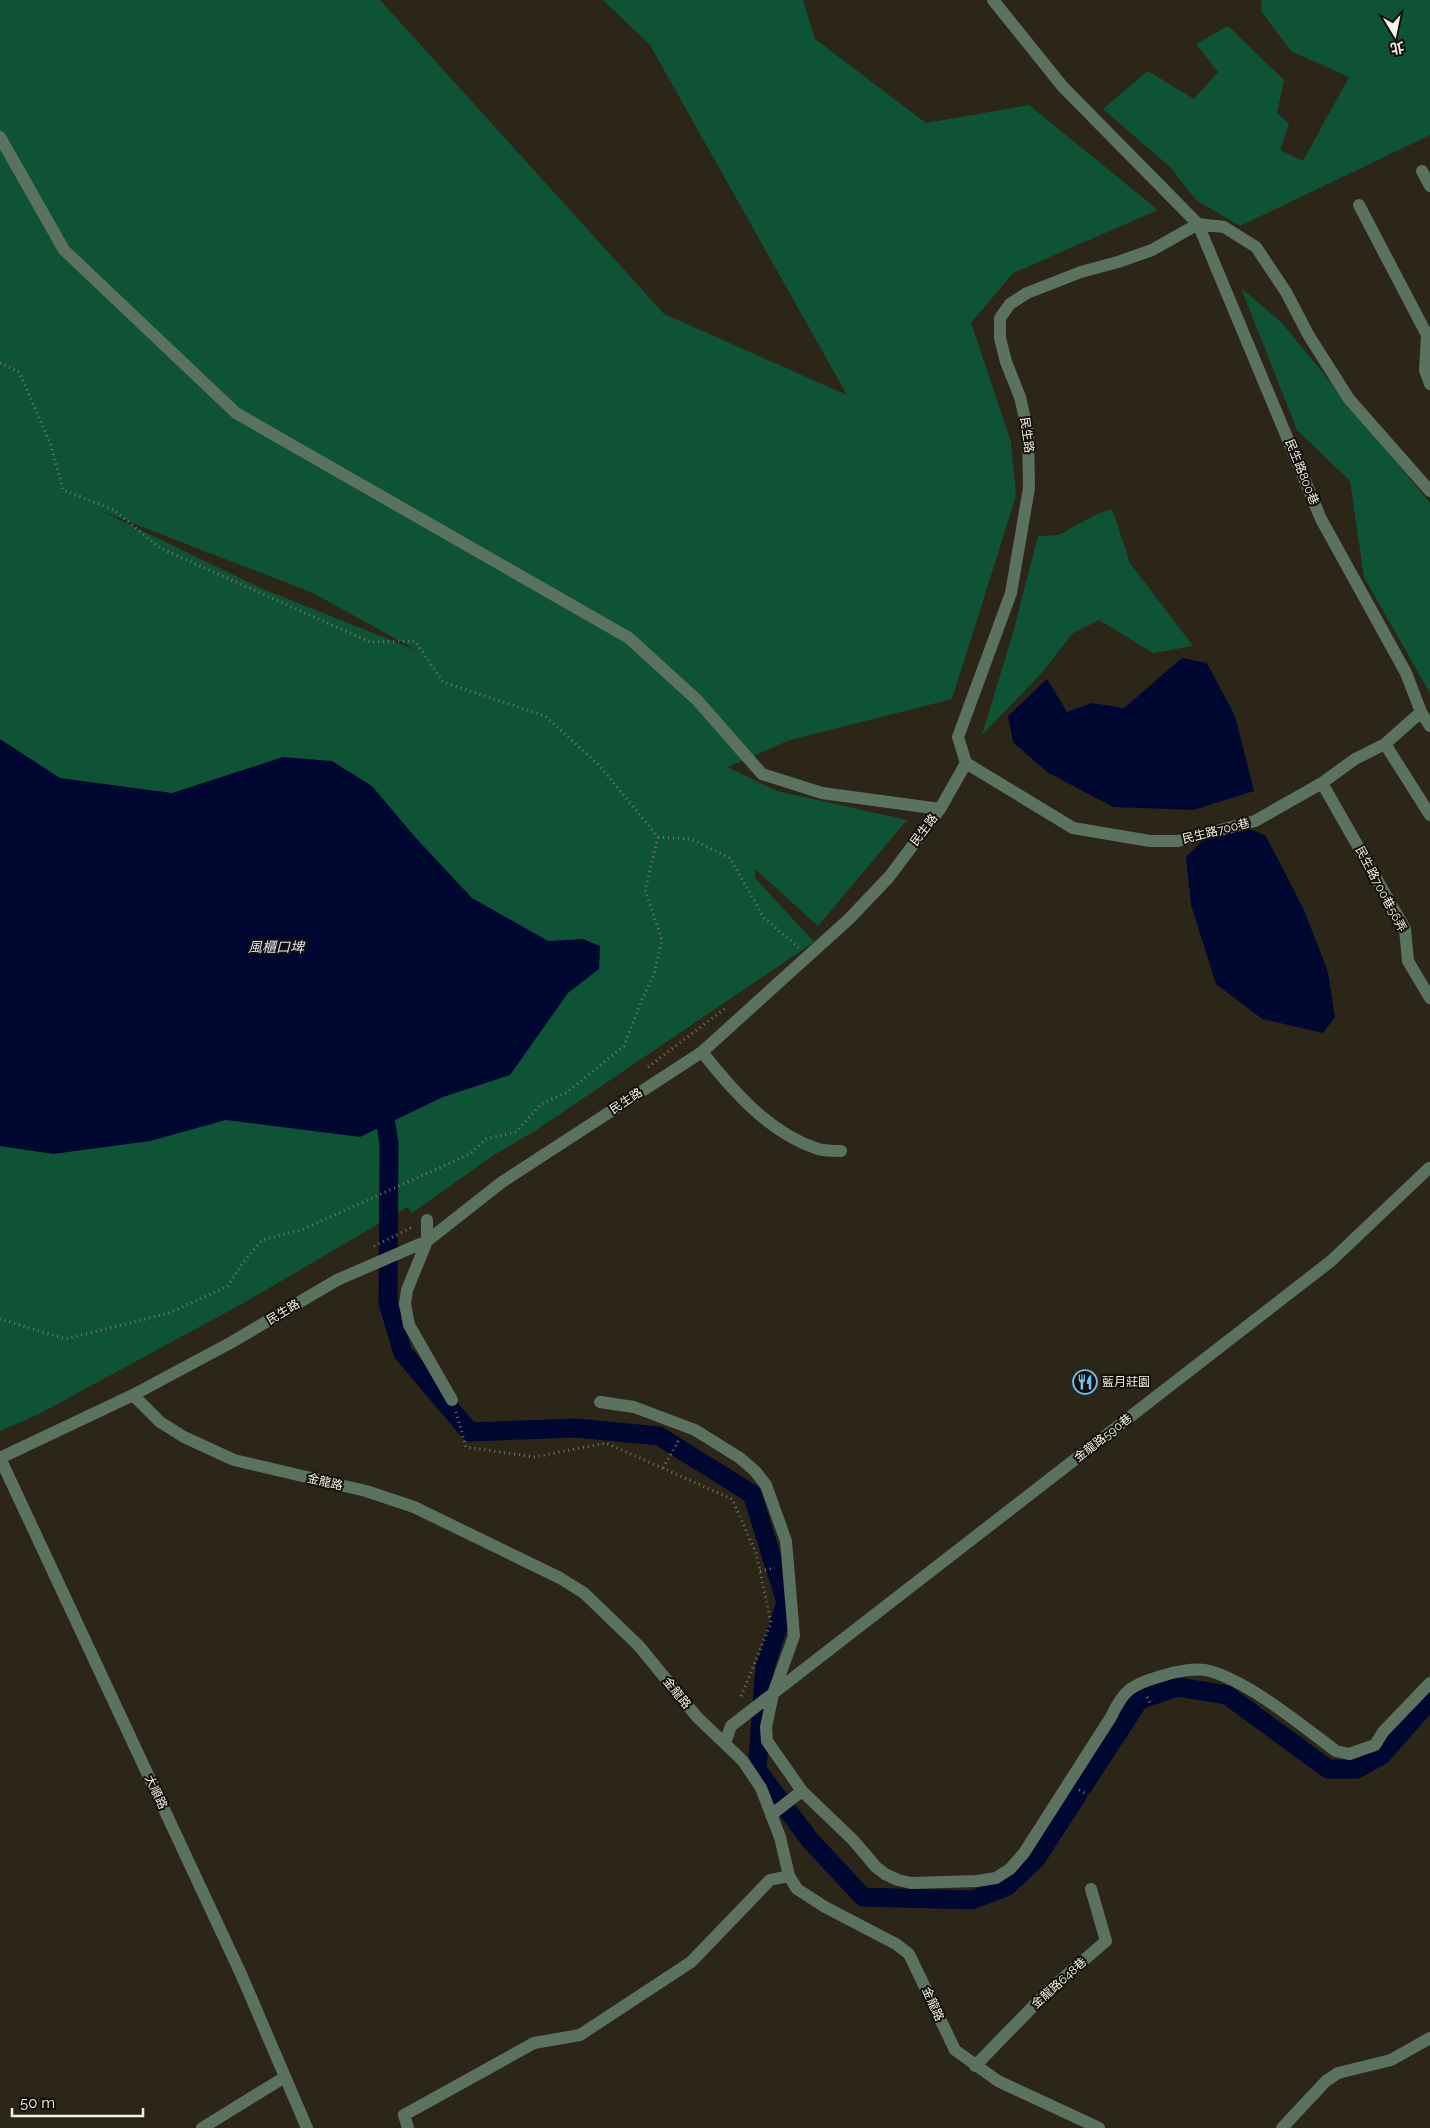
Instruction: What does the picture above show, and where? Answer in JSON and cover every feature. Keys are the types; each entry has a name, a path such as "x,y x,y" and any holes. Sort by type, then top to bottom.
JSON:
{"street":[{"path":"993,0 1063,87 1198,224 1224,227 1256,247 1286,292 1309,336 1349,399 1430,491"},
{"path":"0,137 64,250 236,413 629,638 697,700 762,774 822,793 940,809"},
{"path":"1422,171 1430,186"},
{"path":"1359,205 1429,334 1425,370 1430,384"},
{"name":"民生路800巷","path":"1198,224 1321,519 1406,673 1421,712 1430,726"},
{"name":"民生路","path":"0,1458 133,1395 232,1342 336,1280 427,1241 502,1182 702,1052 850,920 889,877 940,809 966,763 958,737 1011,593 1030,488 1028,432 1020,397 1002,346 1000,318 1010,304 1027,294 1081,272 1152,250 1198,224"},
{"name":"民生路700巷","path":"966,763 1072,828 1150,840 1178,841 1255,821 1322,783 1355,759 1385,744 1421,712"},
{"path":"1385,744 1430,815"},
{"name":"民生路700巷56弄","path":"1322,783 1405,930 1408,961 1430,998"},
{"path":"702,1052 732,1090 782,1133 819,1149 841,1151"},
{"name":"金龍路590巷","path":"731,1726 1331,1261 1429,1168"},
{"path":"427,1220 427,1241 407,1290 405,1304 409,1325 452,1400"},
{"name":"金龍路","path":"133,1395 160,1422 184,1437 234,1460 366,1491 414,1506 560,1578 584,1593 640,1646 698,1717 743,1761 761,1788 772,1814 780,1837 789,1876 797,1889 825,1907 896,1944 909,1954 955,2050 975,2066 998,2081 1098,2128"},
{"path":"600,1402 634,1407 686,1426 740,1458 756,1471 766,1484 786,1541 794,1636 770,1695 766,1727 767,1741 801,1791 853,1840 885,1874 912,1883 977,1881 996,1878 1010,1869 1024,1853 1111,1717 1120,1698 1131,1687 1175,1671 1209,1671 1251,1689 1336,1751 1349,1754 1375,1745 1383,1732 1430,1683"},
{"name":"大順路","path":"0,1458 242,1974 306,2128"},
{"path":"725,1743 731,1726"},
{"path":"772,1814 801,1791"},
{"path":"408,2128 404,2115 534,2043 580,2035 684,1967 770,1880 789,1876"},
{"name":"金龍路648巷","path":"975,2066 1047,1992 1106,1941 1091,1889"},
{"path":"1282,2128 1326,2081 1338,2074 1391,2060 1430,2038"},
{"path":"202,2128 285,2077"}],"path":[{"path":"0,363 19,372 51,445 63,490 114,510 160,548 370,642 414,641 443,682 544,716 599,765 658,837 691,839 730,858 764,918 809,956"},
{"path":"0,1319 66,1340 169,1313 228,1286 242,1264 262,1240 301,1230 470,1154 486,1139 516,1132 541,1104 566,1093 624,1046 642,999 654,975 662,940 645,890 658,837"},
{"path":"641,1072 735,1001"},
{"path":"368,1249 427,1220"},
{"path":"452,1400 466,1447 534,1457 606,1443 732,1499 756,1553 770,1623 731,1726"},
{"path":"663,1468 686,1426"}],"green space":[{"path":"0,0 380,0 664,314 847,395 650,45 603,0 803,0 815,39 926,123 1029,105 1158,210 1013,273 971,323 1011,442 1016,496 952,699 790,740 727,767 777,791 907,820 818,926 755,869 755,878 814,942 535,1131 494,1155 412,1213 407,1207 249,1300 39,1414 0,1431","holes":["99,510 313,593 418,651 263,589"]},
{"path":"1262,0 1430,0 1430,135 1240,226 1196,200 1170,167 1103,109 1148,71 1194,99 1218,72 1196,44 1228,26 1284,80 1277,113 1289,124 1280,150 1303,161 1349,77 1291,51 1261,11"},
{"path":"1241,288 1281,322 1430,503 1430,693 1364,577 1350,481 1297,430"},
{"path":"1112,509 1130,563 1193,646 1153,653 1099,620 1073,633 1041,674 982,735 1013,633 1038,536 1059,535 1095,515"}],"water":[{"path":"1182,658 1207,663 1235,716 1254,791 1193,810 1113,807 1047,772 1013,742 1008,716 1047,679 1067,712 1092,703 1124,708"},
{"name":"風櫃口埤","path":"0,739 60,778 172,793 283,757 332,761 372,786 415,837 472,898 548,941 583,939 600,946 599,969 568,993 510,1075 443,1097 360,1137 226,1120 150,1141 53,1154 0,1146"},
{"path":"1246,827 1266,836 1304,910 1328,972 1335,1017 1323,1033 1262,1019 1216,984 1191,905 1186,857 1202,841"}],"waterway":[{"path":"367,1107 386,1124 389,1144 388,1303 403,1353 470,1432 576,1428 659,1436 752,1494 786,1602 765,1667 757,1770 810,1840 863,1897 972,1900 1006,1887 1036,1859 1139,1700 1178,1687 1227,1695 1328,1769 1357,1769 1382,1755 1430,1700"}],"place":[{"name":"藍月莊園","path":"1085,1382"}]}
